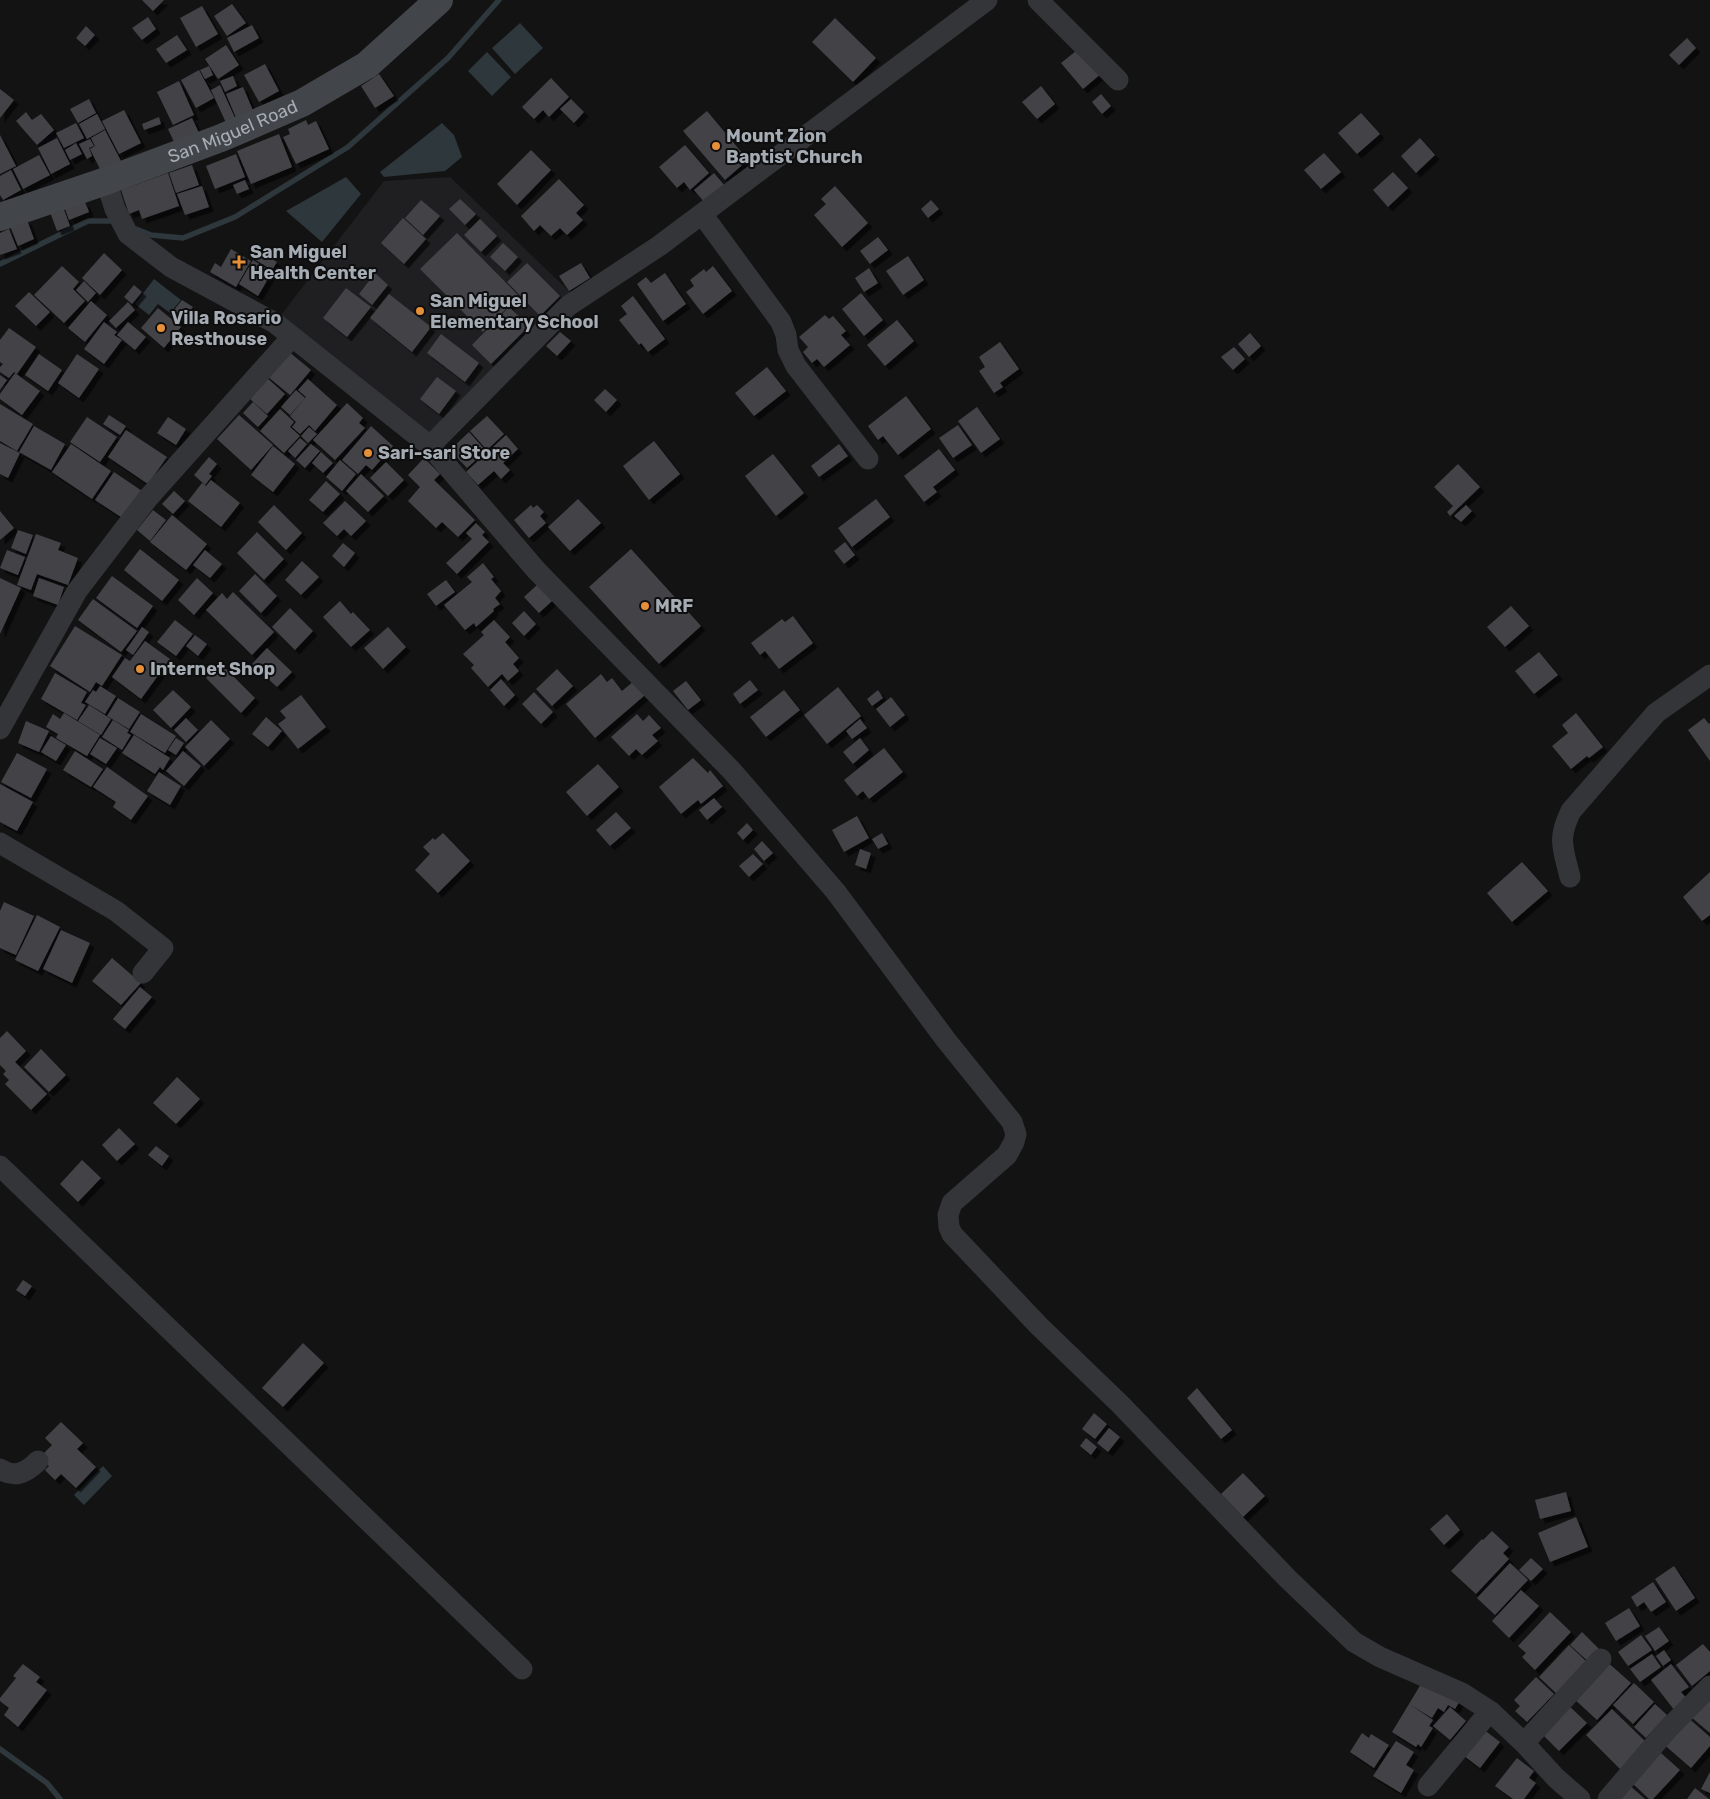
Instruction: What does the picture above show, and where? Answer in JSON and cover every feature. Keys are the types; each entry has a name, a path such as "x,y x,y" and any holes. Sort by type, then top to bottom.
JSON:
{"street":[{"name":"San Miguel Road","path":"0,217 221,138 302,102 367,65 439,0"},
{"path":"430,446 568,306 659,246 987,0"},
{"path":"1038,0 1118,80"},
{"path":"106,180 115,209 128,234 171,267 275,323 430,446 536,570 732,771 836,892 946,1040 1012,1122 1016,1134 1007,1155 952,1204 948,1215 952,1234 1039,1326 1121,1404 1287,1578 1354,1642 1380,1656 1462,1693 1490,1711 1524,1743 1556,1778 1580,1799"},
{"path":"702,214 781,322 786,335 788,350 796,366 868,459"},
{"path":"0,729 76,591 148,498 292,337"},
{"path":"1570,877 1562,843 1563,827 1571,811 1656,713 1710,675"},
{"path":"0,842 116,910 163,948 143,973"},
{"path":"0,1166 522,1669"},
{"path":"0,1469 17,1474 28,1471 38,1461"},
{"path":"1524,1743 1601,1659"},
{"path":"1608,1799 1667,1730 1710,1686"},
{"path":"1428,1786 1490,1711"}],"shaded area":[{"path":"520,23 543,48 515,74 492,48"},
{"path":"487,52 511,77 492,96 468,71"},
{"path":"442,123 454,135 462,157 445,171 384,177 380,172"},
{"path":"346,177 361,194 322,242 286,211"},
{"name":"San Miguel Elementary School","path":"450,177 573,295 431,438 278,319 384,181"},
{"path":"154,279 181,300 170,313 158,304 149,315 135,304"},
{"path":"103,1466 112,1476 84,1505 74,1495"}],"building":[{"path":"142,0 164,0 153,11"},
{"path":"232,4 246,23 227,36 214,16"},
{"path":"202,6 218,34 196,47 180,18"},
{"path":"148,17 156,29 142,40 132,28"},
{"path":"835,18 876,58 853,82 812,42"},
{"path":"252,25 259,38 234,52 227,38"},
{"path":"86,26 95,35 85,46 76,38"},
{"path":"177,35 187,50 166,63 156,49"},
{"path":"1687,38 1696,48 1679,65 1669,55"},
{"path":"226,45 239,65 218,79 205,59"},
{"path":"1081,47 1102,73 1083,89 1061,63"},
{"path":"265,64 279,91 259,102 244,75"},
{"path":"209,66 213,75 205,79 200,70"},
{"path":"199,70 214,98 196,108 181,80"},
{"path":"379,74 394,96 375,108 361,86"},
{"path":"233,76 237,86 225,92 220,81"},
{"path":"551,78 569,97 549,117 543,110 534,119 522,107"},
{"path":"179,81 194,115 173,125 157,92"},
{"path":"220,85 236,120 227,125 211,90"},
{"path":"1041,86 1055,104 1037,119 1022,102"},
{"path":"243,87 254,113 237,120 226,94"},
{"path":"0,89 14,100 0,118"},
{"path":"1101,94 1111,106 1102,114 1092,102"},
{"path":"89,99 96,113 78,123 70,109"},
{"path":"571,99 584,112 574,123 560,109"},
{"path":"124,110 141,143 119,154 102,121"},
{"name":"Mount Zion Baptist Church","path":"707,111 748,160 725,180 683,131"},
{"path":"26,112 32,120 41,114 54,130 37,145 16,121"},
{"path":"1361,113 1380,134 1357,154 1338,133"},
{"path":"97,114 105,129 87,139 79,124"},
{"path":"159,117 161,124 144,130 142,124"},
{"path":"192,118 199,133 175,144 168,129"},
{"path":"306,120 308,125 316,121 329,149 296,164 283,137 290,134 288,129"},
{"path":"76,123 84,138 64,148 56,133"},
{"path":"105,130 121,161 101,171 90,149 95,146 91,138"},
{"path":"279,134 292,167 251,184 237,151"},
{"path":"0,135 16,166 0,174"},
{"path":"57,138 70,164 51,174 38,148"},
{"path":"1420,138 1435,155 1416,173 1401,156"},
{"path":"90,139 94,146 89,148 92,156 87,159 79,144"},
{"path":"76,143 82,154 70,160 65,150"},
{"path":"685,145 709,173 690,190 684,182 677,188 659,167"},
{"path":"531,150 551,170 517,205 497,184"},
{"path":"1324,153 1341,172 1321,189 1304,170"},
{"path":"236,154 245,177 215,189 206,166"},
{"path":"39,155 50,175 23,189 13,169"},
{"path":"192,165 199,185 176,193 169,173"},
{"path":"11,170 21,190 3,200 0,195 0,176"},
{"path":"1393,172 1408,188 1388,207 1373,190"},
{"path":"168,173 179,206 142,219 139,210 129,214 121,190"},
{"path":"714,173 725,186 705,203 694,190"},
{"path":"559,179 584,205 576,213 583,220 567,235 560,228 551,236 540,225 534,231 521,216"},
{"path":"245,180 249,189 237,194 233,185"},
{"path":"202,186 209,207 185,215 177,194"},
{"path":"835,186 868,223 842,247 814,215 826,204 821,199"},
{"path":"460,199 476,214 465,225 449,209"},
{"path":"421,200 440,216 423,235 405,218"},
{"path":"931,200 939,209 928,218 921,209"},
{"path":"85,202 89,212 69,220 65,209"},
{"path":"63,207 70,226 57,231 50,212"},
{"path":"403,218 426,239 404,264 381,243"},
{"path":"480,219 497,236 481,252 464,235"},
{"path":"27,220 34,239 18,246 10,226"},
{"path":"9,229 17,249 0,255 0,233"},
{"path":"457,233 519,296 483,332 420,269"},
{"path":"878,237 888,250 870,264 860,251"},
{"path":"503,243 518,257 505,271 490,257"},
{"path":"231,249 251,261 236,287 210,272 215,263 221,267"},
{"path":"259,251 277,262 272,270 254,259"},
{"path":"104,253 122,270 100,295 82,278"},
{"path":"908,256 924,280 903,295 886,271"},
{"path":"253,260 272,272 258,296 239,284"},
{"path":"527,263 560,296 540,316 507,282"},
{"path":"581,263 590,278 569,291 559,276"},
{"path":"62,266 79,282 73,289 85,301 64,323 34,295"},
{"path":"713,266 732,291 703,314 686,292 694,286 690,280 704,269 706,272"},
{"path":"869,268 878,283 864,292 855,278"},
{"path":"375,273 388,285 372,305 359,294"},
{"path":"665,273 686,304 663,321 637,284 646,277 651,283"},
{"path":"84,281 96,293 88,302 76,290"},
{"path":"134,285 142,292 132,304 124,297"},
{"path":"346,288 371,307 347,337 323,318"},
{"path":"29,292 50,312 36,326 15,306"},
{"path":"861,293 883,320 864,336 842,309"},
{"path":"389,294 431,327 412,352 370,318"},
{"path":"633,296 665,339 648,352 641,343 639,345 619,320 627,314 621,306"},
{"path":"182,300 193,307 180,323 170,315"},
{"path":"91,301 107,315 85,342 68,328"},
{"path":"128,302 135,310 116,328 109,321"},
{"path":"509,307 529,326 491,364 472,345"},
{"name":"Villa Rosario Resthouse","path":"158,308 181,327 164,348 141,328"},
{"path":"825,315 829,319 833,316 846,331 841,335 850,345 824,367 817,359 812,363 803,352 808,347 799,337"},
{"path":"897,320 914,341 885,366 867,345"},
{"name":"Villa Rosario Resthouse","path":"104,322 117,332 114,335 122,340 104,364 84,349"},
{"name":"Villa Rosario Resthouse","path":"128,322 146,337 135,350 117,335"},
{"path":"9,328 36,347 17,374 14,372 9,378 0,372 0,367 3,364 0,362 0,340"},
{"path":"560,332 571,341 557,356 546,346"},
{"path":"1250,333 1261,346 1249,357 1238,344"},
{"path":"441,334 479,363 465,382 427,353"},
{"path":"1000,342 1019,369 1000,383 1003,387 994,393 979,371 985,367 979,357"},
{"path":"1234,347 1245,359 1233,370 1221,357"},
{"path":"288,351 311,370 290,395 267,376"},
{"path":"39,354 62,370 48,391 25,375"},
{"path":"77,354 99,369 79,398 58,383"},
{"path":"767,367 786,391 754,416 735,393"},
{"path":"15,373 40,391 22,415 0,399 0,394"},
{"path":"0,375 7,380 0,390"},
{"path":"266,377 285,394 267,414 248,397"},
{"path":"437,377 456,391 439,414 420,399"},
{"path":"308,379 337,405 315,431 309,425 300,434 292,427 296,422 290,416 306,397 298,390"},
{"path":"605,389 617,400 606,412 594,400"},
{"path":"296,390 305,398 290,415 281,407"},
{"path":"906,396 931,429 898,455 883,436 878,440 868,426"},
{"path":"253,402 268,416 258,427 243,413"},
{"path":"347,403 363,418 359,423 365,428 335,460 313,440"},
{"path":"0,404 33,424 17,451 0,441"},
{"path":"977,407 1000,439 981,453 958,421"},
{"path":"280,409 294,422 290,427 300,436 284,453 260,431"},
{"path":"109,415 126,426 120,435 103,424"},
{"path":"239,415 273,445 251,470 217,439"},
{"path":"487,416 504,434 487,450 470,431"},
{"path":"87,417 117,437 100,462 70,442"},
{"path":"168,417 186,429 176,445 157,433"},
{"path":"958,425 972,445 953,458 939,438"},
{"path":"34,426 65,444 51,470 19,452"},
{"name":"Sari-sari Store","path":"371,426 393,446 372,470 366,465 358,474 342,460"},
{"path":"309,427 317,434 308,443 301,436"},
{"path":"126,430 167,457 148,484 108,457"},
{"name":"Sari-sari Store","path":"469,432 486,451 467,468 450,450"},
{"path":"506,435 518,449 503,463 510,470 501,479 494,471 478,485 466,472"},
{"path":"300,438 307,444 295,458 288,451"},
{"path":"654,441 680,474 649,500 623,466"},
{"path":"0,443 20,453 8,478 0,474"},
{"path":"71,444 111,471 92,499 52,472"},
{"path":"311,444 320,451 305,468 296,460"},
{"path":"839,444 848,456 819,477 811,466"},
{"path":"273,446 295,464 273,492 251,475"},
{"path":"939,449 955,470 933,487 937,492 924,502 904,476"},
{"path":"321,452 333,463 323,473 312,463"},
{"path":"773,454 804,493 776,516 745,476"},
{"path":"209,457 217,464 209,474 212,476 205,485 194,475"},
{"path":"424,458 440,474 434,480 475,520 458,537 442,522 436,528 408,501 420,487 408,475"},
{"path":"340,460 356,474 342,491 326,477"},
{"path":"386,462 404,480 388,496 370,478"},
{"path":"1458,464 1480,487 1450,516 1447,512 1453,506 1434,487"},
{"path":"114,472 142,491 124,519 95,500"},
{"path":"361,474 384,496 368,512 346,491"},
{"path":"211,480 240,503 221,527 188,501 202,483 206,486"},
{"path":"326,481 340,494 323,512 309,500"},
{"path":"174,491 185,501 173,514 162,504"},
{"path":"578,499 601,523 570,551 548,527"},
{"path":"876,499 890,517 852,547 838,528"},
{"path":"345,501 366,521 351,536 344,529 337,536 323,523"},
{"path":"274,505 302,533 286,550 258,522"},
{"path":"531,505 533,508 537,505 544,512 540,516 546,523 529,538 514,520"},
{"path":"1466,505 1472,511 1461,522 1454,516"},
{"path":"153,510 166,520 150,541 137,530"},
{"path":"0,511 14,528 0,540"},
{"path":"172,515 207,544 186,570 150,542"},
{"path":"476,523 485,532 482,535 489,542 457,574 446,563 472,539 466,533"},
{"path":"18,530 33,535 26,554 11,548"},
{"path":"257,532 284,559 264,580 237,553"},
{"path":"36,534 61,543 58,550 78,558 68,585 37,574 31,590 17,585"},
{"path":"845,542 855,555 844,564 834,551"},
{"path":"343,543 355,553 344,567 332,556"},
{"path":"140,549 179,580 162,601 124,570"},
{"name":"MRF","path":"631,549 701,626 659,664 589,587"},
{"path":"7,550 25,557 18,575 0,568"},
{"path":"205,550 222,564 210,578 193,565"},
{"path":"302,561 319,577 301,595 285,580"},
{"path":"483,563 494,577 491,579 501,591 495,598 500,604 476,627 474,623 465,630 444,605 472,582 467,577"},
{"path":"255,574 277,596 261,613 239,591"},
{"path":"112,576 153,606 137,628 96,598"},
{"path":"0,578 21,588 0,634"},
{"path":"39,578 64,587 58,605 33,596"},
{"path":"197,578 213,593 194,615 178,600"},
{"path":"446,580 455,592 436,606 427,594"},
{"path":"538,584 553,600 539,613 524,597"},
{"path":"233,592 274,632 252,655 206,610 222,593 227,599"},
{"path":"93,599 137,631 121,652 78,620"},
{"path":"340,601 351,614 353,612 370,630 351,647 323,617"},
{"path":"1511,606 1529,626 1505,647 1487,627"},
{"path":"290,608 313,631 295,650 272,627"},
{"path":"524,611 536,624 524,636 512,623"},
{"path":"793,616 813,643 779,669 765,651 760,655 751,643 782,619 785,622"},
{"path":"175,620 193,634 176,656 157,642"},
{"path":"494,620 510,637 505,642 519,658 513,664 519,671 508,681 502,674 488,687 471,668 474,665 463,654 484,635 481,632"},
{"path":"75,626 122,655 102,686 96,682 90,692 50,666"},
{"path":"142,627 149,632 133,655 126,650"},
{"path":"388,627 406,647 383,669 364,648"},
{"path":"195,635 207,644 198,656 186,646"},
{"name":"Internet Shop","path":"145,641 170,659 141,699 112,677 125,658 130,661"},
{"path":"267,648 292,672 277,687 252,664"},
{"path":"1539,652 1558,675 1534,694 1515,671"},
{"path":"220,663 255,698 241,713 206,678"},
{"path":"557,669 573,686 552,706 536,689"},
{"path":"55,673 87,692 81,703 86,705 77,720 41,699"},
{"path":"601,674 607,682 612,678 622,691 634,681 645,695 595,738 566,704"},
{"path":"501,679 515,695 504,706 490,690"},
{"path":"750,680 758,690 740,704 733,694"},
{"path":"686,681 701,700 688,710 673,691"},
{"path":"100,686 116,696 105,714 85,702 93,690 96,692"},
{"path":"838,687 861,716 827,744 804,715"},
{"path":"173,690 191,707 171,728 153,710"},
{"path":"784,690 800,710 766,737 750,717"},
{"path":"878,690 883,698 872,706 867,699"},
{"path":"534,692 553,712 541,724 522,704"},
{"path":"301,695 326,727 298,749 278,724 286,718 280,711"},
{"path":"891,697 905,715 890,727 876,709"},
{"path":"118,698 140,712 129,729 107,716"},
{"path":"89,705 111,719 101,735 78,721"},
{"path":"64,713 100,735 87,756 56,738 58,734 46,727 53,714 60,719"},
{"path":"1576,713 1603,747 1589,758 1587,756 1571,769 1552,746 1568,733 1562,725"},
{"path":"141,714 176,736 165,753 130,732"},
{"path":"637,714 643,721 649,715 661,728 652,735 658,741 642,755 636,749 629,756 611,737"},
{"path":"266,717 282,731 268,747 252,734"},
{"path":"186,718 198,730 186,742 174,730"},
{"path":"1704,718 1710,723 1710,761 1688,730"},
{"path":"860,719 867,728 852,739 846,731"},
{"path":"113,720 129,730 127,733 131,735 122,750 102,737"},
{"path":"211,720 230,739 204,766 185,747"},
{"path":"26,721 49,731 39,752 18,743"},
{"path":"134,735 170,758 163,770 160,767 155,774 122,753"},
{"path":"51,736 66,745 56,761 41,752"},
{"path":"100,738 117,748 106,764 90,754"},
{"path":"176,738 184,743 176,755 168,750"},
{"path":"860,738 869,750 853,764 843,752"},
{"path":"884,748 903,772 869,799 863,791 857,796 844,780"},
{"path":"75,751 103,769 91,787 63,770"},
{"path":"183,751 201,766 184,786 166,771"},
{"path":"17,753 47,769 31,798 1,782"},
{"path":"693,758 708,773 710,770 723,786 701,804 698,800 681,814 659,787"},
{"path":"598,764 619,787 587,816 566,792"},
{"path":"107,767 148,796 131,820 113,807 116,802 93,787"},
{"path":"159,772 181,786 170,805 147,791"},
{"path":"0,784 33,802 17,831 0,822"},
{"path":"714,798 722,807 707,820 699,810"},
{"path":"616,812 631,828 610,846 596,830"},
{"path":"857,816 869,838 844,852 832,830"},
{"path":"747,823 753,830 743,840 737,833"},
{"path":"443,833 470,861 438,893 415,870 430,854 423,847 433,838 435,840"},
{"path":"882,833 888,844 878,849 872,839"},
{"path":"762,841 773,853 764,861 754,849"},
{"path":"860,849 871,853 866,869 855,865"},
{"path":"753,854 763,864 749,877 739,866"},
{"path":"1522,862 1548,891 1512,922 1487,893"},
{"path":"1710,872 1710,915 1702,921 1683,897"},
{"path":"4,902 34,916 16,955 0,948 0,911"},
{"path":"37,915 60,927 38,971 15,960"},
{"path":"61,930 90,943 72,983 43,969"},
{"path":"112,958 141,983 121,1005 92,981"},
{"path":"140,987 152,997 125,1029 113,1019"},
{"path":"7,1031 26,1051 15,1062 47,1094 31,1110 5,1084 9,1080 3,1074 6,1071 0,1065 0,1038"},
{"path":"41,1049 66,1075 49,1092 24,1067"},
{"path":"177,1077 200,1099 176,1124 153,1103"},
{"path":"119,1128 135,1144 117,1161 102,1145"},
{"path":"156,1146 169,1156 162,1166 148,1155"},
{"path":"82,1160 101,1178 78,1202 60,1184"},
{"path":"23,1280 32,1286 25,1296 16,1290"},
{"path":"303,1343 324,1363 283,1407 262,1388"},
{"path":"1197,1388 1232,1430 1221,1439 1187,1398"},
{"path":"1094,1413 1107,1424 1095,1439 1082,1429"},
{"path":"61,1422 83,1443 77,1449 96,1467 76,1488 61,1474 55,1480 45,1470 49,1466 40,1457 52,1445 45,1438"},
{"path":"1109,1428 1120,1437 1108,1452 1097,1443"},
{"path":"1086,1438 1097,1447 1091,1455 1080,1446"},
{"path":"1243,1473 1265,1496 1243,1517 1221,1494"},
{"path":"1566,1492 1571,1511 1540,1519 1535,1500"},
{"path":"1447,1514 1460,1530 1444,1545 1430,1529"},
{"path":"1576,1517 1588,1547 1550,1562 1538,1533"},
{"path":"1492,1531 1509,1547 1503,1553 1509,1559 1476,1594 1451,1571"},
{"path":"1531,1558 1543,1569 1531,1581 1519,1570"},
{"path":"1510,1563 1528,1580 1495,1615 1477,1598"},
{"path":"1674,1566 1695,1598 1676,1611 1655,1579"},
{"path":"1653,1582 1666,1602 1651,1612 1644,1602 1637,1607 1631,1597"},
{"path":"1521,1590 1539,1606 1509,1638 1492,1621"},
{"path":"1629,1608 1640,1626 1616,1641 1605,1623"},
{"path":"1550,1612 1571,1632 1535,1670 1522,1657 1526,1653 1518,1646"},
{"path":"1659,1627 1669,1641 1655,1651 1645,1636"},
{"path":"1582,1632 1601,1651 1590,1663 1570,1645"},
{"path":"1641,1635 1652,1650 1628,1666 1618,1652"},
{"path":"1703,1644 1710,1652 1710,1671 1692,1686 1676,1665"},
{"path":"1569,1645 1588,1663 1558,1695 1539,1677"},
{"path":"1664,1650 1671,1660 1663,1666 1656,1656"},
{"path":"1652,1654 1661,1667 1640,1682 1630,1669"},
{"path":"1605,1660 1631,1683 1597,1720 1572,1697"},
{"path":"23,1664 40,1677 36,1682 47,1690 18,1727 4,1715 9,1708 0,1701 0,1698 16,1678 13,1676"},
{"path":"1671,1664 1689,1687 1681,1692 1688,1700 1675,1711 1651,1680"},
{"path":"1536,1677 1554,1694 1527,1722 1515,1711 1520,1706 1514,1700"},
{"path":"1634,1683 1654,1702 1633,1724 1613,1705"},
{"path":"1421,1684 1461,1699 1455,1709 1448,1705 1444,1712 1438,1708 1432,1718 1409,1704"},
{"path":"1710,1695 1710,1733 1691,1717"},
{"path":"1409,1704 1433,1720 1429,1726 1433,1728 1421,1747 1418,1744 1416,1747 1392,1732"},
{"path":"1567,1704 1587,1723 1559,1751 1540,1732"},
{"path":"1655,1704 1667,1715 1646,1738 1634,1727"},
{"path":"1450,1707 1466,1721 1450,1740 1433,1726"},
{"path":"1612,1709 1650,1746 1624,1773 1586,1735"},
{"path":"1685,1715 1710,1737 1710,1746 1691,1768 1661,1742"},
{"path":"1479,1726 1500,1742 1480,1768 1459,1752"},
{"path":"1362,1733 1369,1738 1371,1734 1389,1745 1374,1768 1350,1752"},
{"path":"1396,1741 1414,1752 1406,1765 1414,1770 1401,1793 1373,1776"},
{"path":"1661,1753 1680,1770 1653,1799 1649,1799 1629,1780"},
{"path":"1517,1758 1534,1771 1529,1778 1536,1783 1524,1799 1513,1799 1495,1786"},
{"path":"1710,1772 1710,1793 1701,1789"},
{"path":"1628,1784 1645,1799 1614,1799"},
{"path":"1695,1788 1709,1799 1687,1799"}],"waterway":[{"path":"136,229 151,235 183,238 235,217 348,147 448,58 499,0"},
{"path":"0,264 88,221 115,221"},
{"path":"0,1749 47,1783 60,1799"}],"place":[{"name":"Mount Zion Baptist Church","path":"716,146"},
{"name":"San Miguel Health Center","path":"239,262"},
{"name":"San Miguel Elementary School","path":"420,311"},
{"name":"Villa Rosario Resthouse","path":"161,328"},
{"name":"Sari-sari Store","path":"368,453"},
{"name":"MRF","path":"645,606"},
{"name":"Internet Shop","path":"140,669"}]}
